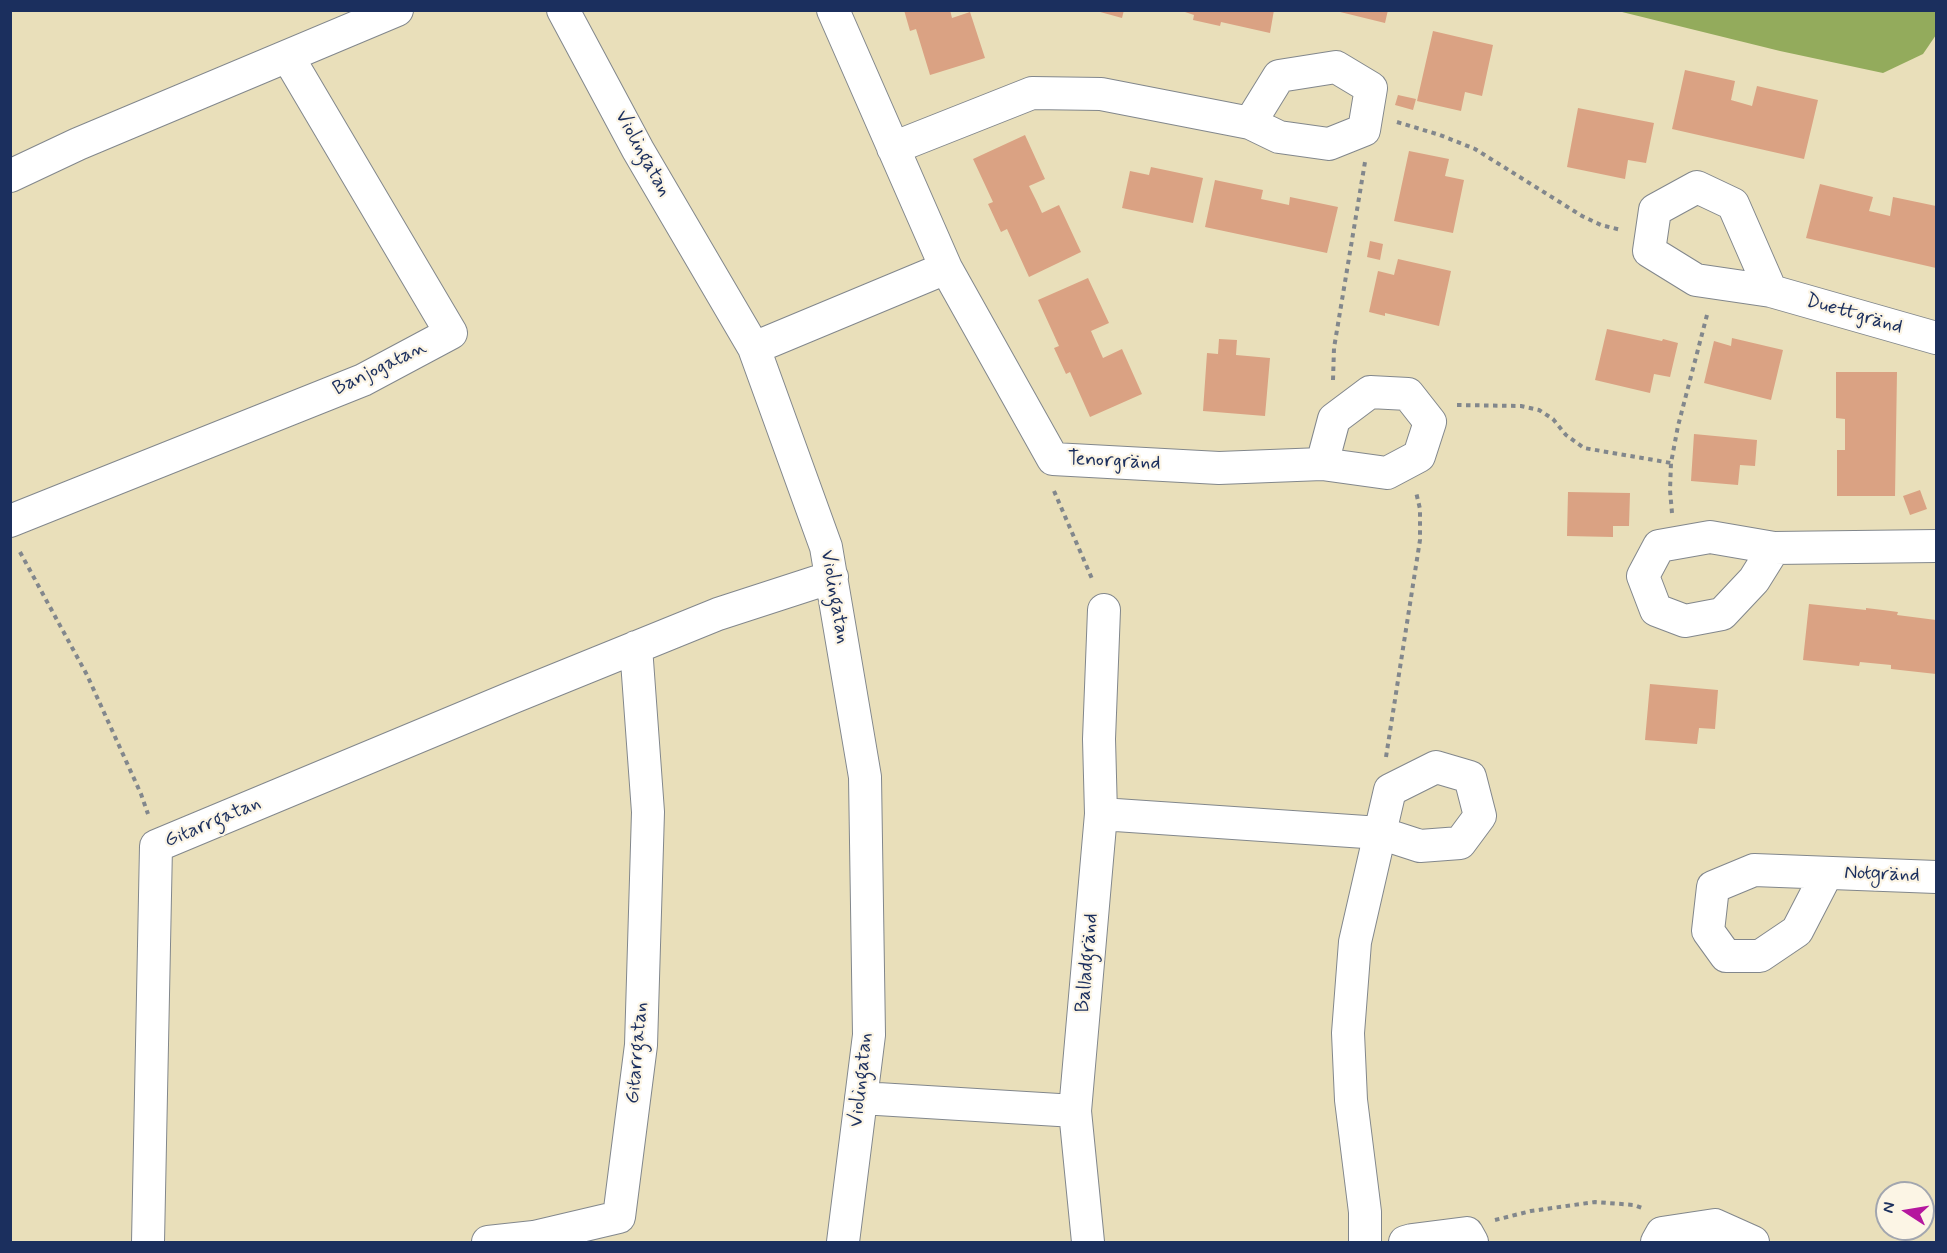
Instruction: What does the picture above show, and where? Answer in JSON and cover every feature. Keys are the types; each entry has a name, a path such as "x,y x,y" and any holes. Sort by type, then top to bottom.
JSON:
{"street":[{"path":"10,176 78,144 397,10"},
{"name":"Violingatan","path":"563,10 638,150 754,348 826,547 865,777 869,1035 843,1242"},
{"name":"Tenorgränd","path":"833,10 946,268 1053,459 1219,468 1322,464 1387,473 1404,464"},
{"name":"Banjogatan","path":"13,533 363,380 451,333 288,57"},
{"path":"893,148 1032,93 1101,94 1250,123 1279,137 1329,144 1364,130 1371,88 1336,67 1279,76 1250,123"},
{"path":"1651,238 1655,210 1698,187 1733,204 1771,291"},
{"name":"Duettgränd","path":"1651,238 1649,251 1696,280 1771,291 1936,338"},
{"path":"754,348 946,268"},
{"path":"1322,464 1334,419 1370,392 1408,394 1430,422 1419,456 1404,464"},
{"path":"1774,548 1754,580 1722,614 1685,621 1656,610 1643,576 1659,546 1710,537 1774,548 1936,546"},
{"name":"Gitarrgatan","path":"148,1242 156,846 718,614 832,577"},
{"name":"Balladgränd","path":"1088,1242 1075,1111 1101,814 1099,739 1104,610"},
{"name":"Gitarrgatan","path":"488,1242 534,1237 619,1217 642,1045 648,812 636,647"},
{"path":"1101,814 1380,833 1420,846 1460,843 1480,816 1470,777 1436,767 1390,790 1380,833 1355,942 1348,1033 1351,1100 1365,1212 1365,1242"},
{"name":"Notgränd","path":"1827,873 1936,877"},
{"path":"861,1098 1075,1111"},
{"path":"1671,1236 1715,1225 1753,1242"},
{"path":"1405,1242 1470,1238"}],"path":[{"path":"1334,419 1334,348 1366,167 1364,130 1386,122 1401,122 1440,135 1491,158 1582,216 1601,225 1651,238"},
{"path":"1675,543 1670,490 1671,463 1678,426 1715,283"},
{"path":"1430,422 1450,405 1521,406 1546,414 1566,435 1584,448 1671,463"},
{"path":"1053,459 1052,485 1104,610"},
{"path":"1390,790 1385,762 1421,524 1418,497 1404,464"},
{"path":"13,533 87,675 141,794 152,825 156,846"},
{"path":"1470,1238 1493,1220 1531,1211 1595,1202 1634,1204 1660,1215 1671,1236"}],"green space":[{"path":"1618,11 1936,11 1936,35 1923,54 1883,73 1780,51"}],"building":[{"path":"904,10 950,10 952,18 970,12 985,58 930,75 916,29 910,31"},
{"path":"1093,10 1124,10 1122,18"},
{"path":"1179,10 1274,10 1270,33 1221,22 1220,26 1193,20 1194,15"},
{"path":"1332,10 1388,10 1385,23"},
{"path":"1433,31 1493,45 1482,96 1465,92 1461,111 1417,101"},
{"path":"1685,70 1735,81 1731,100 1752,106 1757,86 1818,100 1804,159 1672,129"},
{"path":"1398,95 1416,99 1413,110 1395,105"},
{"path":"1578,108 1654,123 1646,163 1628,160 1625,179 1567,167"},
{"path":"1025,135 1045,179 1029,186 1042,213 1059,205 1081,252 1029,277 1007,229 1001,232 988,204 993,202 973,159"},
{"path":"1409,151 1449,159 1445,176 1464,180 1453,233 1394,221"},
{"path":"1151,167 1203,178 1193,223 1122,208 1130,171 1149,175"},
{"path":"1215,180 1263,190 1261,199 1289,205 1290,197 1338,207 1327,253 1205,227"},
{"path":"1820,184 1873,197 1869,211 1890,216 1893,197 1936,206 1936,268 1806,238"},
{"path":"1370,241 1383,244 1380,260 1367,257"},
{"path":"1398,259 1451,271 1439,326 1385,313 1385,316 1369,312 1378,271 1394,275"},
{"path":"1088,278 1109,323 1091,331 1103,358 1122,349 1142,394 1090,417 1070,372 1066,374 1054,348 1059,346 1038,300"},
{"path":"1607,329 1678,343 1670,377 1654,374 1650,393 1595,380"},
{"path":"1732,338 1783,350 1771,400 1704,383 1714,341 1731,346"},
{"path":"1219,339 1237,340 1236,355 1270,358 1265,416 1203,411 1207,353 1218,354"},
{"path":"1836,372 1897,372 1895,496 1837,496 1837,450 1845,450 1845,419 1836,418"},
{"path":"1694,434 1757,440 1755,466 1740,465 1738,485 1691,481"},
{"path":"1920,490 1927,509 1910,515 1903,496"},
{"path":"1568,492 1630,493 1629,526 1613,526 1613,537 1567,536"},
{"path":"1809,604 1883,610 1898,612 1897,615 1936,620 1936,674 1891,669 1891,665 1860,662 1859,666 1803,660"},
{"path":"1650,684 1718,690 1715,729 1699,728 1697,744 1645,740"}]}
